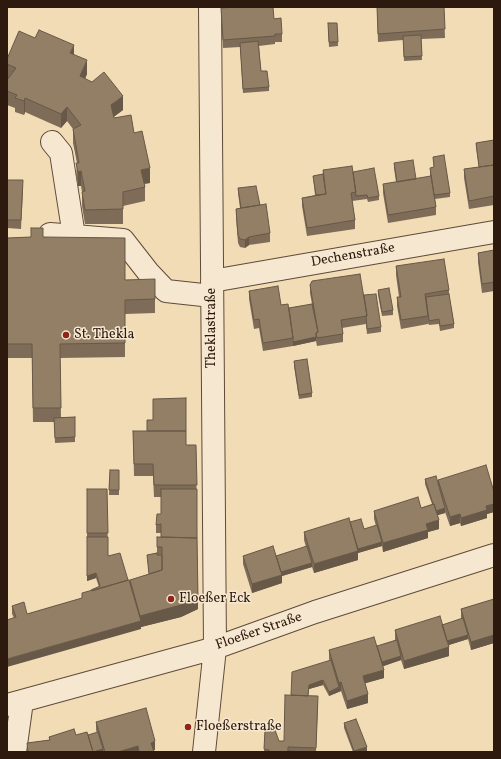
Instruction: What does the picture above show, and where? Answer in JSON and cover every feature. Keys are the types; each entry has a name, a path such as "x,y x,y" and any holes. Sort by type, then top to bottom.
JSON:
{"street":[{"name":"Theklastraße","path":"204,752 215,648 210,7"},
{"path":"52,142 61,154 74,236"},
{"name":"Dechenstraße","path":"50,234 123,240 148,272 166,290 212,288 494,232"},
{"name":"Floeßer Straße","path":"15,752 14,703 215,648 315,612 494,555"}],"building":[{"path":"273,7 274,19 281,18 282,34 275,34 275,36 223,40 221,8"},
{"path":"377,7 444,7 445,29 378,34"},
{"path":"328,23 337,23 338,42 329,42"},
{"path":"39,30 74,45 70,53 87,60 80,76 92,82 104,72 123,96 111,105 114,118 131,115 134,133 142,131 150,168 141,170 145,187 123,192 123,209 85,210 82,192 85,191 81,171 78,172 76,163 79,163 73,129 81,125 67,107 61,114 25,98 24,101 15,98 17,95 7,91 7,80 16,68 7,64 7,59 19,31 35,38"},
{"path":"421,35 422,56 404,57 403,36"},
{"path":"258,41 261,71 267,71 269,87 243,89 240,43"},
{"path":"494,140 494,165 479,167 476,143"},
{"path":"444,155 450,193 434,195 430,168 434,167 433,157"},
{"path":"413,160 416,179 397,182 394,163"},
{"path":"494,165 494,196 469,201 464,169"},
{"path":"352,166 356,192 351,193 355,220 307,228 302,198 326,194 323,170"},
{"path":"374,168 379,196 368,198 367,195 356,196 353,172"},
{"path":"323,174 326,194 316,195 313,176"},
{"path":"431,176 436,207 388,215 383,184"},
{"path":"7,180 23,180 21,220 7,220"},
{"path":"256,186 260,205 241,208 238,188"},
{"path":"266,204 270,233 249,237 245,240 240,239 238,235 236,209"},
{"name":"St. Thekla","path":"31,228 43,228 43,237 125,238 125,280 155,279 155,299 125,300 125,343 60,344 61,408 33,408 32,344 7,344 7,238 31,237"},
{"path":"494,250 494,282 482,284 478,253"},
{"path":"444,259 449,290 425,294 428,316 401,320 397,297 401,297 396,266"},
{"path":"360,274 367,316 341,320 343,334 317,338 316,333 318,332 310,285 312,281"},
{"path":"278,286 281,305 288,304 293,338 263,343 259,319 254,320 249,291"},
{"path":"389,288 393,310 382,312 378,290"},
{"path":"376,294 381,327 367,329 364,295"},
{"path":"449,294 454,324 440,326 439,319 429,321 426,297"},
{"path":"312,304 318,332 316,333 316,337 293,342 289,308"},
{"path":"307,359 312,393 299,395 294,361"},
{"path":"186,398 186,431 147,431 147,420 153,420 153,399"},
{"path":"75,417 75,437 55,438 54,418"},
{"path":"133,431 186,431 186,445 196,445 197,485 154,485 153,464 134,464"},
{"path":"486,465 494,492 494,504 486,506 487,510 461,518 460,514 450,517 438,480"},
{"path":"110,470 119,470 119,490 109,490"},
{"path":"436,476 445,508 436,511 425,479"},
{"path":"87,489 107,489 108,533 87,533"},
{"path":"161,489 197,489 197,538 161,537 161,524 156,525 157,514 161,514"},
{"path":"418,497 421,508 434,504 439,520 426,524 428,530 383,543 374,511"},
{"path":"349,518 358,551 314,564 304,532"},
{"path":"361,519 364,529 377,525 382,542 358,549 350,522"},
{"path":"87,537 108,537 108,556 120,553 128,580 92,591 91,590 100,586 96,573 87,576"},
{"path":"157,537 197,538 198,598 181,605 140,616 130,580 162,570 162,547 157,547"},
{"path":"273,546 282,575 252,584 243,556"},
{"path":"307,546 312,563 281,572 276,556"},
{"path":"157,553 157,555 162,555 162,570 149,574 147,555"},
{"path":"129,580 141,621 7,659 7,620 16,617 12,606 24,602 27,614 82,598 82,593"},
{"path":"494,599 494,635 471,642 461,609"},
{"path":"440,616 449,647 404,661 395,630"},
{"path":"463,618 468,635 447,641 442,625"},
{"path":"374,637 384,670 363,676 368,694 347,701 341,682 339,683 329,650"},
{"path":"397,640 401,656 382,662 377,646"},
{"path":"331,660 339,687 329,692 323,680 309,685 308,696 291,695 292,672"},
{"path":"285,695 318,696 316,748 288,747 288,752 269,752 269,750 264,749 265,730 275,730 279,741 284,741"},
{"path":"146,708 155,741 151,743 154,752 139,752 138,746 118,752 105,752 96,722"},
{"path":"356,719 367,747 354,751 344,723"},
{"path":"74,729 76,735 87,732 93,752 28,752 27,743 50,740 49,737"},
{"path":"98,732 103,749 93,752 88,735"}],"place":[{"name":"St. Thekla","path":"66,335"},
{"name":"Floeßer Eck","path":"171,599"},
{"name":"Floeßerstraße","path":"188,727"}]}
